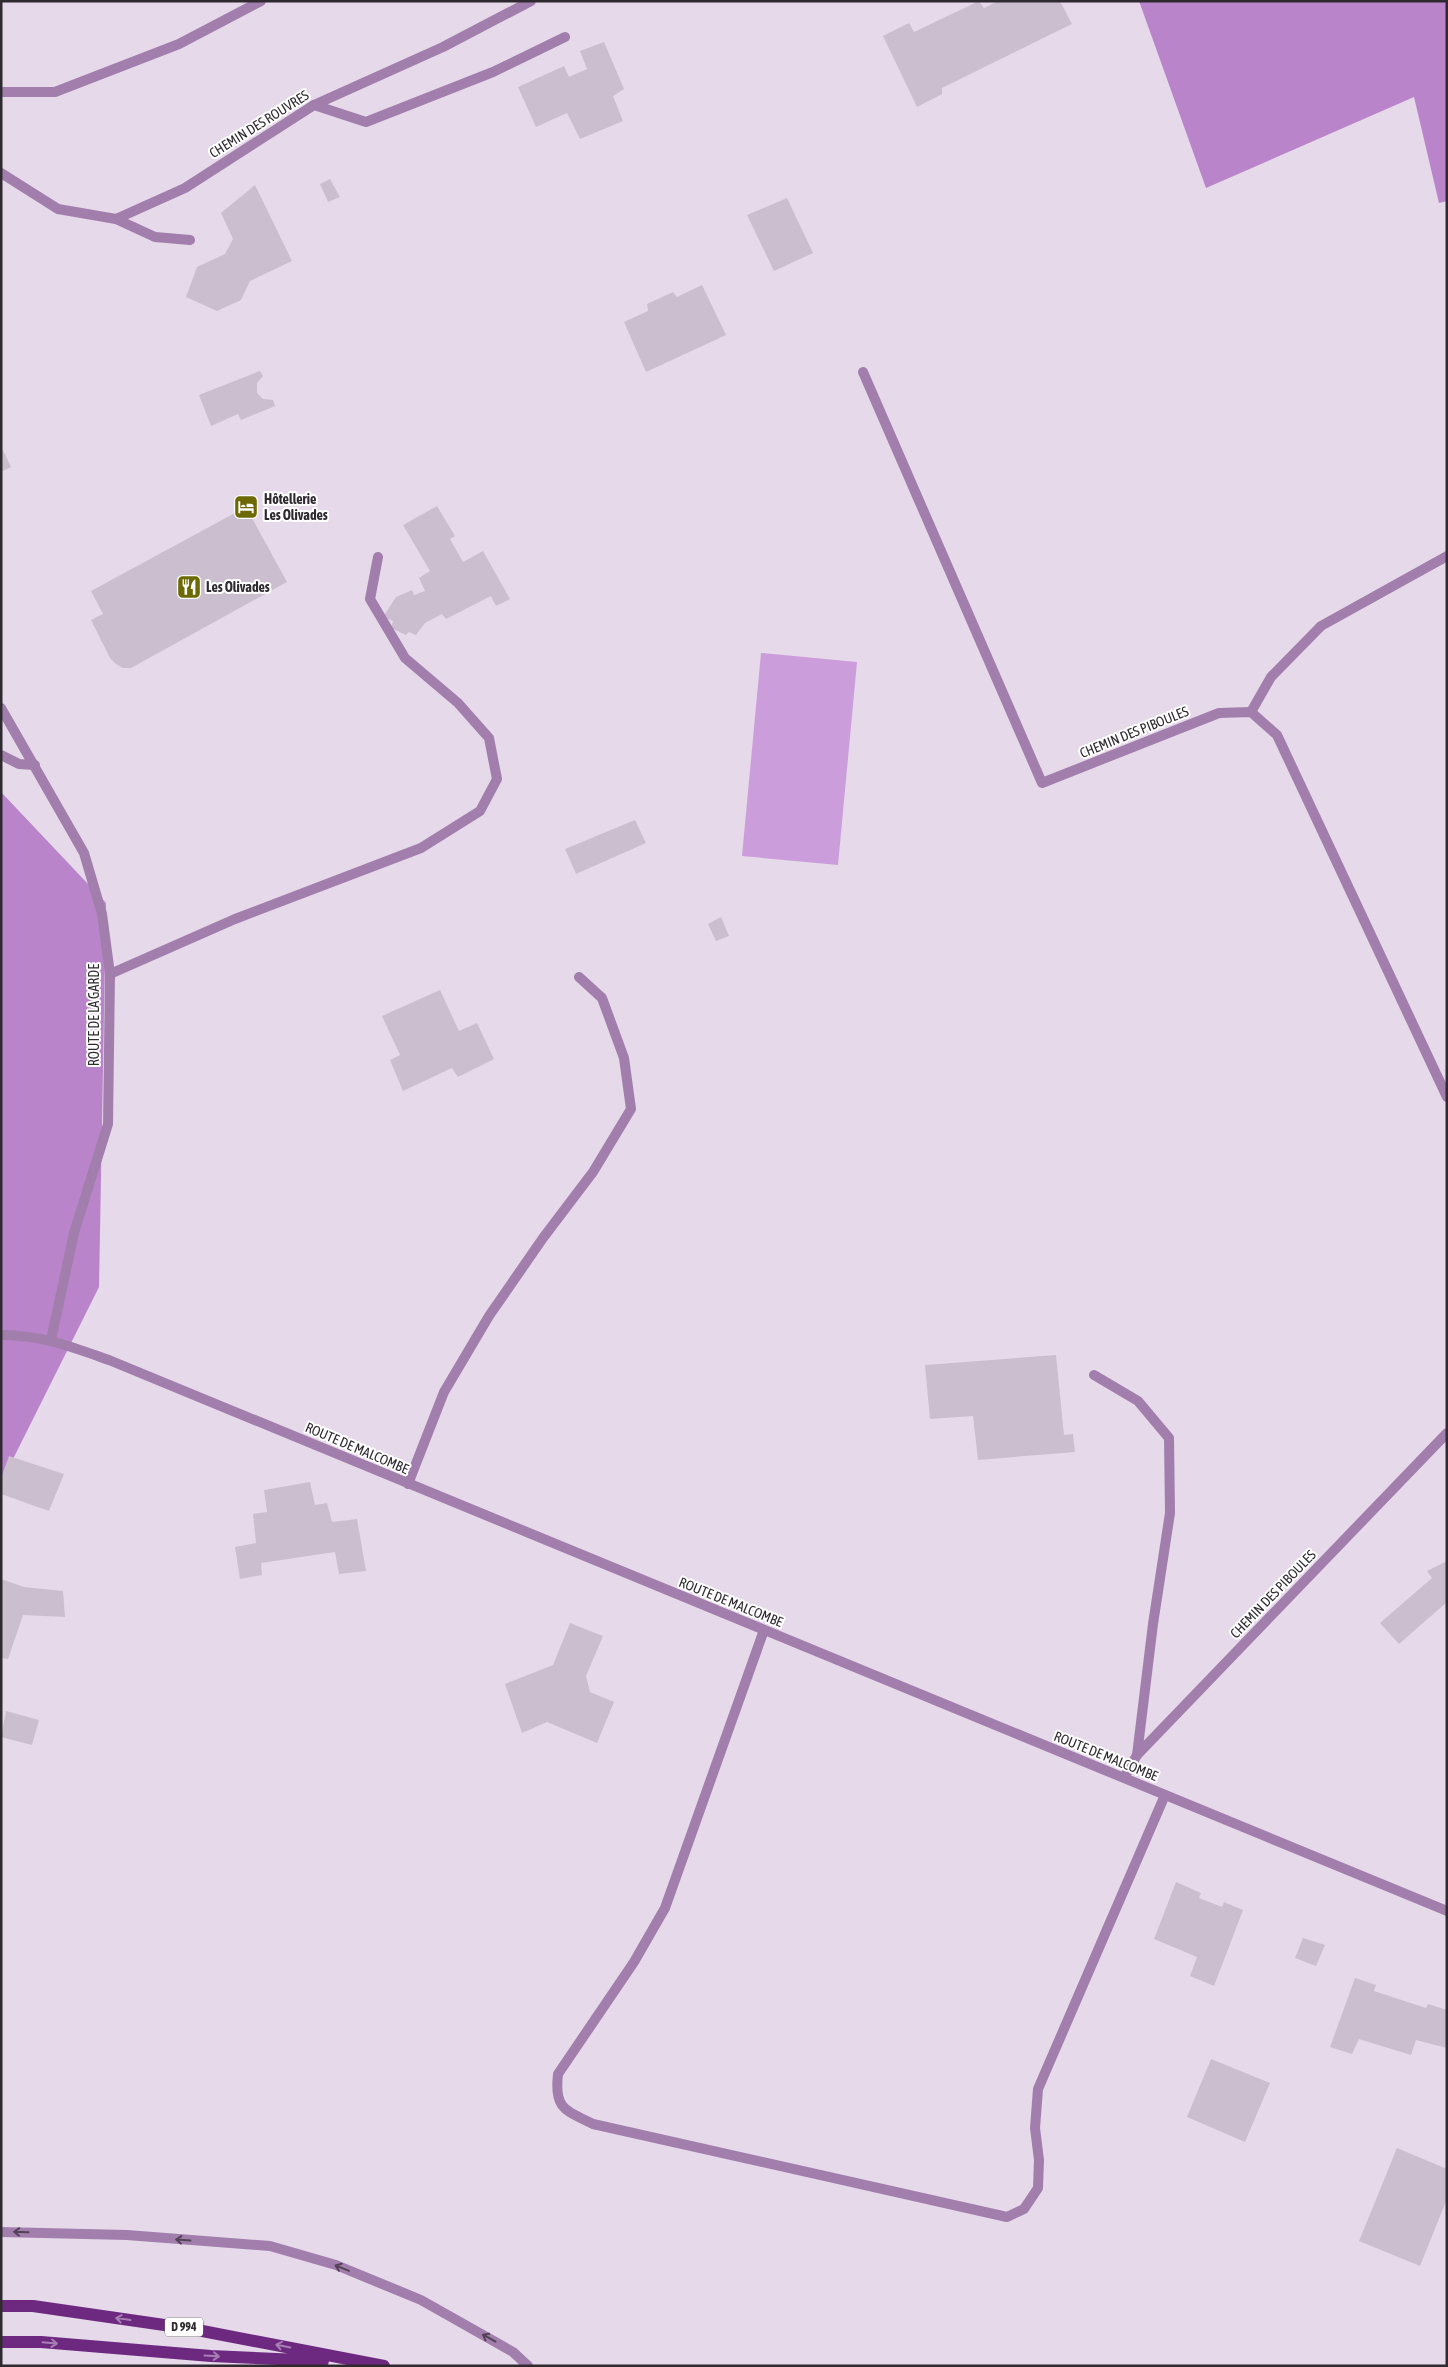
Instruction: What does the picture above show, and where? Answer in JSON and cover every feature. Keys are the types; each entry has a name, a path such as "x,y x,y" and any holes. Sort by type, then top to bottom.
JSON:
{"main road":[{"name":"D 994","path":"1,2306 33,2306 192,2328 365,2364"},
{"name":"D 994","path":"1,2342 41,2342 211,2356 384,2366"}],"street":[{"path":"1,92 55,92 179,44 261,1"},
{"name":"CHEMIN DES ROUVRES","path":"116,220 185,188 314,105 443,47 531,1"},
{"path":"314,105 366,122 494,72 565,37"},
{"path":"1,173 58,209 116,220 155,237 190,240"},
{"name":"CHEMIN DES PIBOULES","path":"863,372 1042,783 1219,713 1251,712"},
{"path":"1447,556 1321,626 1272,677 1251,712 1277,735 1447,1097"},
{"path":"110,974 235,919 421,848 480,811 497,779 489,738 458,703 405,658 370,599 378,557"},
{"name":"ROUTE DE LA GARDE","path":"1,708 84,853 102,914 110,974 108,1124 74,1233 51,1340"},
{"path":"1,755 19,764 35,765"},
{"path":"408,1484 444,1392 489,1316 543,1238 593,1172 631,1110 624,1058 602,998 579,977"},
{"name":"ROUTE DE MALCOMBE","path":"1,1335 22,1335 51,1340 109,1360 1447,1911"},
{"path":"1094,1375 1138,1401 1169,1438 1170,1512 1153,1624 1137,1755"},
{"name":"CHEMIN DES PIBOULES","path":"1124,1778 1137,1755 1447,1433"},
{"path":"764,1630 665,1908 634,1962 558,2074 555,2093 565,2110 593,2124 1007,2217 1024,2209 1038,2188 1039,2160 1034,2128 1038,2089 1165,1795"},
{"path":"1,2232 127,2235 270,2246 336,2265 421,2300 513,2352 528,2366"}],"shaded area":[{"path":"1139,1 1447,1 1447,201 1439,203 1414,97 1206,188"},
{"path":"761,653 857,662 838,865 742,856"},
{"path":"1,792 106,903 99,1287 1,1483"}],"building":[{"path":"979,1 984,8 998,1 1060,1 1072,24 942,88 942,94 917,107 883,36 909,23 914,32"},
{"path":"604,42 624,89 613,96 623,121 580,139 567,113 536,127 518,87 564,66 569,77 587,69 580,51"},
{"path":"330,179 340,197 328,202 320,184"},
{"path":"255,185 292,261 250,281 241,300 217,311 186,297 197,267 225,254 233,239 221,213"},
{"path":"787,198 813,253 774,271 747,215"},
{"path":"702,285 726,335 646,372 624,322 648,311 647,304 673,292 677,297"},
{"path":"260,371 263,376 257,383 257,393 263,399 273,400 275,406 241,420 238,414 211,426 199,395"},
{"path":"1,446 11,467 1,472"},
{"path":"437,506 455,536 450,539 463,562 483,551 510,599 496,606 491,596 446,619 442,614 425,623 416,635 409,632 406,635 391,628 393,621 383,617 396,597 412,590 414,595 425,591 419,578 430,571 403,525"},
{"name":"Les Olivades","path":"246,507 287,582 131,668 123,668 116,664 110,658 91,620 103,614 91,591"},
{"path":"635,820 646,843 576,874 565,849"},
{"path":"721,917 729,936 716,941 708,924"},
{"path":"440,990 459,1031 477,1023 494,1059 458,1077 452,1068 403,1091 390,1060 400,1055 382,1016"},
{"path":"1056,1355 1064,1435 1073,1434 1075,1452 978,1460 973,1416 930,1419 925,1365"},
{"path":"9,1456 64,1474 49,1511 1,1494 1,1478"},
{"path":"310,1482 315,1505 327,1503 332,1522 357,1519 366,1571 339,1574 335,1552 261,1563 262,1575 240,1579 235,1547 256,1543 253,1514 267,1512 264,1490"},
{"path":"1447,1561 1447,1602 1399,1644 1380,1623 1432,1578 1427,1571"},
{"path":"1,1579 24,1587 63,1591 65,1617 23,1615 8,1659 1,1658"},
{"path":"570,1623 603,1636 586,1676 590,1692 614,1702 597,1743 547,1722 522,1733 505,1684 553,1665"},
{"path":"6,1711 39,1720 32,1745 1,1737"},
{"path":"1176,1882 1201,1893 1199,1898 1222,1907 1224,1902 1243,1910 1214,1986 1190,1976 1197,1957 1154,1939"},
{"path":"1303,1938 1325,1945 1316,1966 1295,1958"},
{"path":"1355,1978 1376,1985 1374,1991 1426,2008 1428,2004 1447,2010 1447,2048 1416,2040 1411,2055 1359,2039 1352,2054 1330,2047"},
{"path":"1211,2059 1270,2083 1245,2142 1187,2117"},
{"path":"1397,2148 1447,2169 1447,2199 1420,2266 1359,2241"}],"place":[{"name":"Hôtellerie Les Olivades","path":"246,507"},
{"name":"Les Olivades","path":"189,587"}]}
